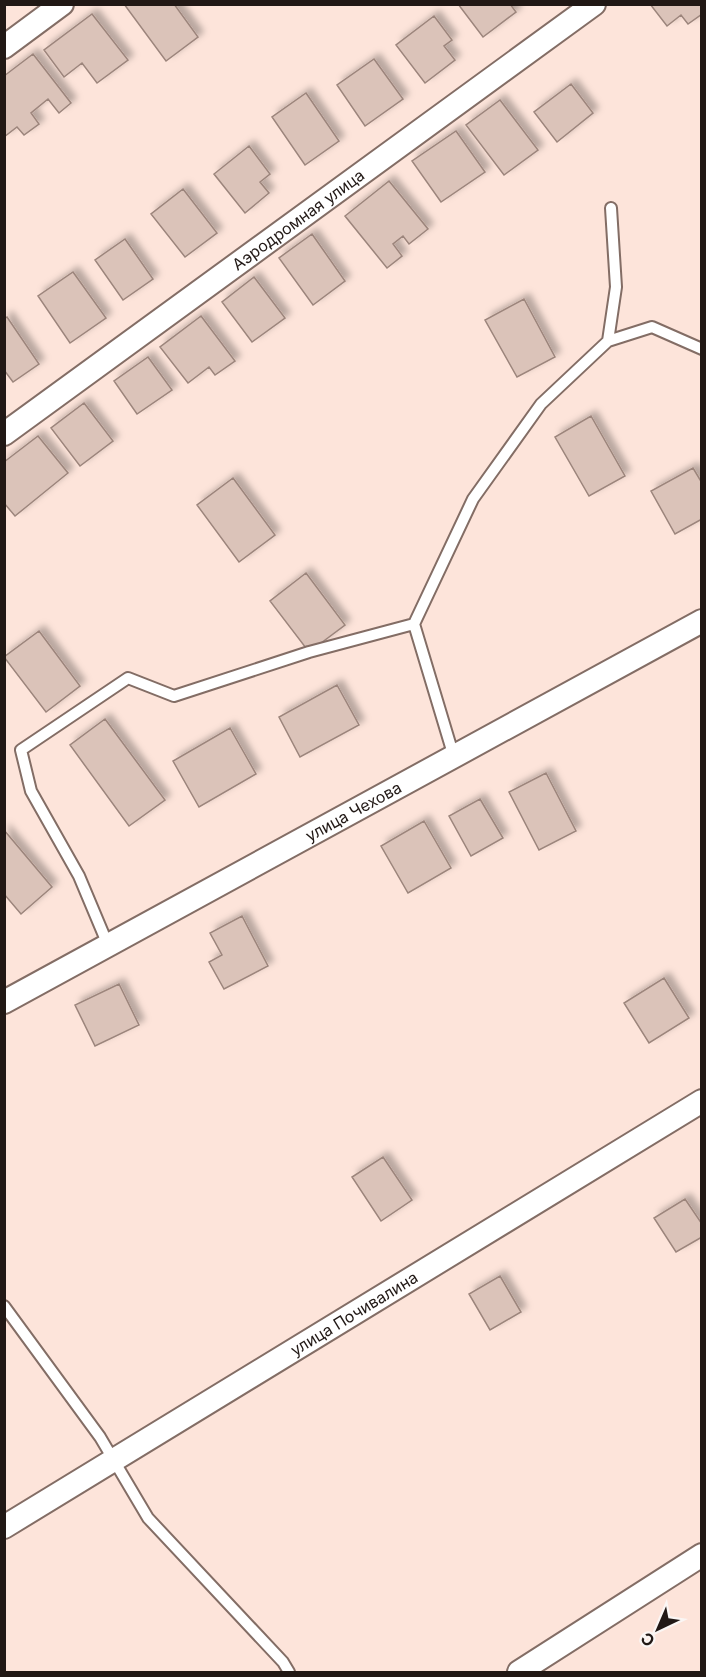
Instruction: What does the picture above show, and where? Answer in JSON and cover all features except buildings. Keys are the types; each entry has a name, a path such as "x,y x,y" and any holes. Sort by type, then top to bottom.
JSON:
{"street":[{"path":"4,47 62,4"},
{"name":"Аэродромная улица","path":"4,434 594,4"},
{"name":"улица Чехова","path":"4,1002 702,621"},
{"name":"улица Почивалина","path":"4,1527 702,1101"},
{"path":"519,1672 702,1555"}],"lane":[{"path":"608,341 616,287 610,208"},
{"path":"454,756 414,624 474,499 541,404 608,341 652,327 702,349"},
{"path":"108,945 79,876 31,791 21,750 128,678 174,696 309,652 414,624"},
{"path":"4,1306 100,1437 148,1518 284,1662 289,1672"}]}
